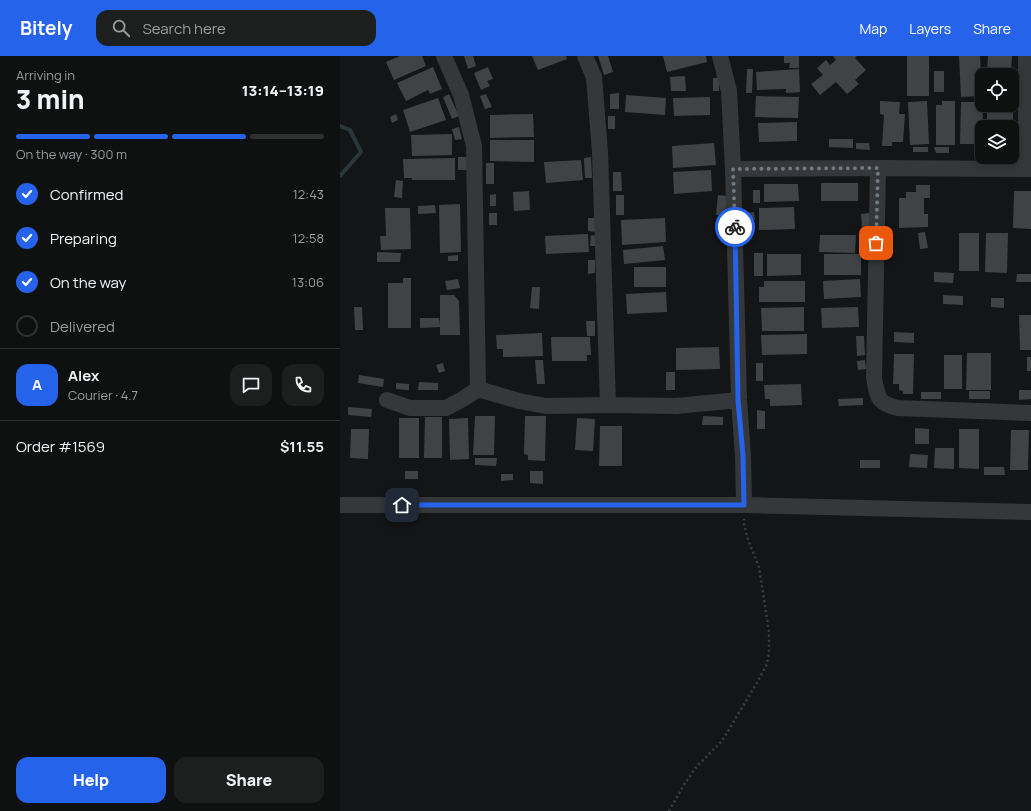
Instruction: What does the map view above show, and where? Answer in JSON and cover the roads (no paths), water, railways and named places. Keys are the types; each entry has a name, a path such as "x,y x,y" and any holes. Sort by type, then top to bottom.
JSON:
{"street":[{"path":"444,56 461,95 474,146 478,389"},
{"path":"585,56 594,77 598,123 608,405"},
{"path":"720,56 729,90 733,169 738,400 743,456 744,505"},
{"path":"733,169 1029,169 1026,56"},
{"path":"878,168 874,378 877,396 886,405 898,408 1031,413"},
{"path":"387,400 410,408 446,408 478,389 546,406 676,406 738,400"},
{"path":"340,505 744,505 1031,512"}],"waterway":[{"path":"340,126 350,130 361,152 340,176"}]}
